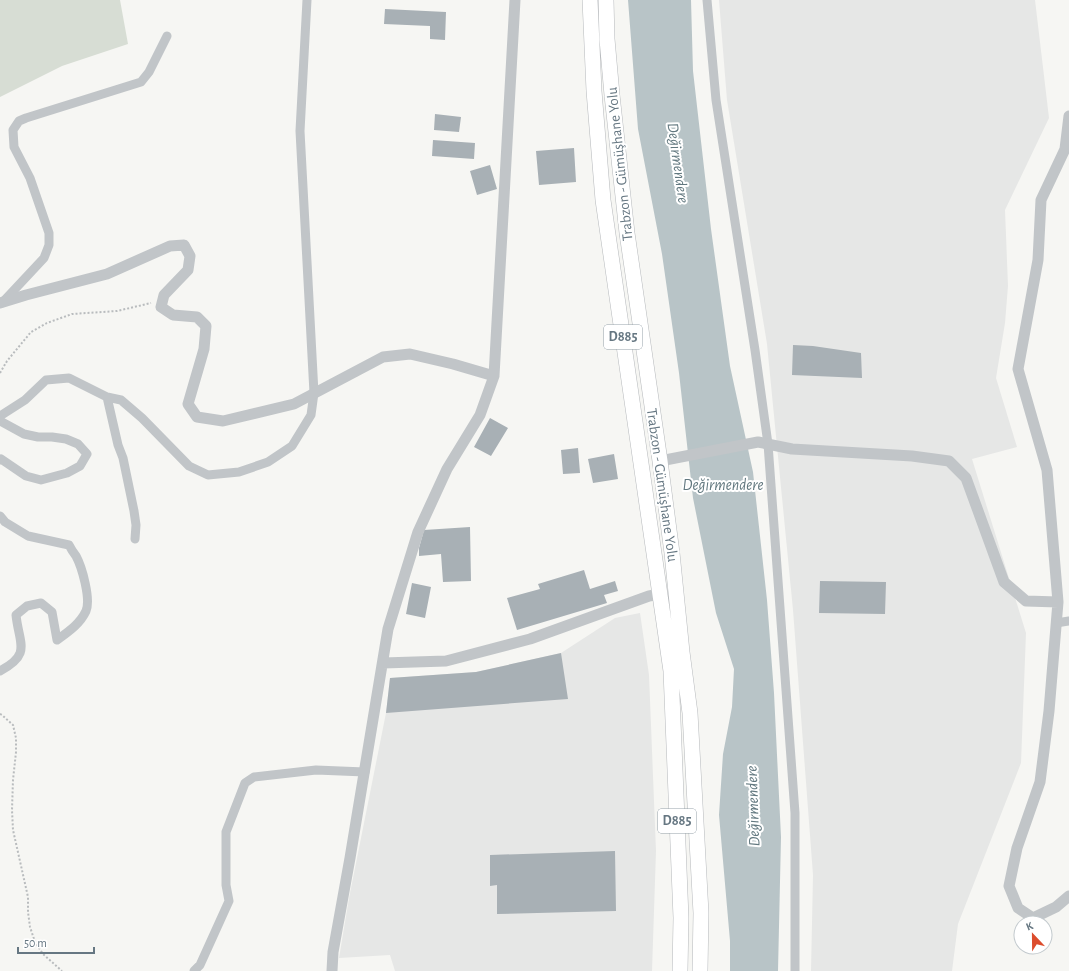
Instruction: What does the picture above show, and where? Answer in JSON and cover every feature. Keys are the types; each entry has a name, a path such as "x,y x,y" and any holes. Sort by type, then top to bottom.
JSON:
{"highway":[{"name":"Trabzon - Gümüşhane Yolu","path":"590,0 594,91 603,200 671,671 681,918 680,971"},
{"name":"Trabzon - Gümüşhane Yolu","path":"606,0 607,39 612,95 627,233 667,459 672,553 690,713 701,913 700,971"}],"street":[{"path":"0,416 25,400 46,380 69,378 107,397 121,400 142,418 189,466 208,475 239,472 268,462 292,446 311,415 314,393 300,131 307,0"},
{"path":"332,971 333,952 365,772 388,629 418,532 447,469 480,415 494,376 515,0"},
{"path":"707,0 716,100 755,350 795,813 795,971"},
{"path":"1,303 44,258 50,245 49,232 30,178 14,147 14,130 19,121 141,82 149,72 167,36"},
{"path":"1069,116 1065,149 1041,200 1038,260 1018,369 1047,470 1058,602 1049,711 1040,782 1017,848 1009,886 1018,908 1033,918 1056,907 1069,896"},
{"path":"1,303 107,274 170,246 184,245 190,256 188,270 164,295 161,307 173,315 197,317 206,326 204,349 188,404 197,417 223,421 294,404 383,356 410,354 453,364 494,376"},
{"path":"107,397 118,445 123,458 134,512 136,526 135,539"},
{"path":"0,421 24,434 38,437 66,439 78,444 87,454 80,466 68,473 41,480 26,476 0,460"},
{"path":"667,459 763,443 792,449 912,456 949,461 966,478 1004,582 1026,601 1058,602"},
{"path":"0,516 5,522 28,536 69,545 76,557 88,596 86,610 78,622 69,632 57,640 52,612 41,603 27,606 16,615 22,641 20,655 10,666 0,671"},
{"path":"383,663 446,661 530,639 649,596 660,594"},
{"path":"1056,623 1069,621"},
{"path":"194,971 200,965 229,901 226,885 226,832 245,784 254,777 316,770 365,772"}],"path":[{"path":"0,373 7,361 31,332 47,323 72,314 117,310 152,303 164,295"},
{"path":"0,714 13,725 16,738 12,810 13,830 28,897 30,927 35,942 43,954 62,971"}],"shaded area":[{"path":"0,0 120,0 128,44 62,66 0,97"},
{"path":"719,0 1035,0 1049,118 1005,210 1008,286 1005,323 996,378 1017,447 972,459 1026,633 1021,763 958,924 952,971 811,971 813,875 793,610 767,344 727,100"},
{"path":"640,613 649,675 656,851 652,971 395,971 390,955 339,958 349,898 386,713 390,678 476,672 561,653 615,618"}],"water":[{"name":"Değirmendere","path":"628,0 691,0 693,71 711,229 730,366 753,472 767,600 774,693 781,837 778,971 730,971 730,941 719,815 723,754 732,707 734,669 716,613 693,498 679,373 662,254 638,129"}],"building":[{"path":"385,9 446,12 445,40 430,39 430,26 384,24"},
{"path":"435,114 461,117 459,132 434,130"},
{"path":"433,140 475,143 474,159 432,156"},
{"path":"574,148 576,182 539,185 536,151"},
{"path":"490,165 497,189 477,195 470,171"},
{"path":"793,345 813,346 861,353 862,378 792,375"},
{"path":"490,418 508,428 491,456 474,447"},
{"path":"578,448 580,473 563,474 561,450"},
{"path":"614,454 618,479 593,483 588,459"},
{"path":"470,527 471,581 443,582 441,554 419,556 419,548 424,530"},
{"path":"584,570 590,589 615,581 618,591 604,595 607,603 517,630 507,598 540,589 538,584"},
{"path":"820,581 886,582 885,614 819,613"},
{"path":"412,583 431,587 425,618 406,614"},
{"path":"561,653 568,699 386,713 390,678 476,672"},
{"path":"615,851 616,911 497,914 497,885 490,886 490,855"}]}
